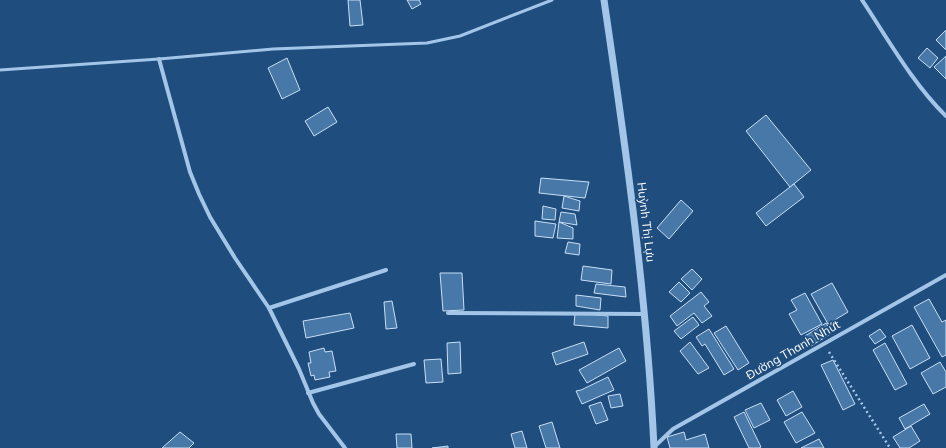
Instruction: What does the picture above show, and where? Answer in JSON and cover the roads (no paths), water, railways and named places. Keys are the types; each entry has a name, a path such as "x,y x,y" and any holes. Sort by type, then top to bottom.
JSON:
{"street":[{"name":"Huỳnh Thị Lựu","path":"604,0 623,125 641,269 653,448"},
{"path":"862,0 924,91 946,116"},
{"path":"159,59 190,172 199,194 210,217 235,258 269,308 292,353 318,414 344,448"},
{"path":"269,308 386,270"},
{"name":"Đường Thanh Nhứt","path":"653,448 673,429 946,275"},
{"path":"448,313 644,314"},
{"path":"308,393 414,364"}],"lane":[{"path":"0,70 159,59 273,49 427,43 460,36 552,0"}]}
